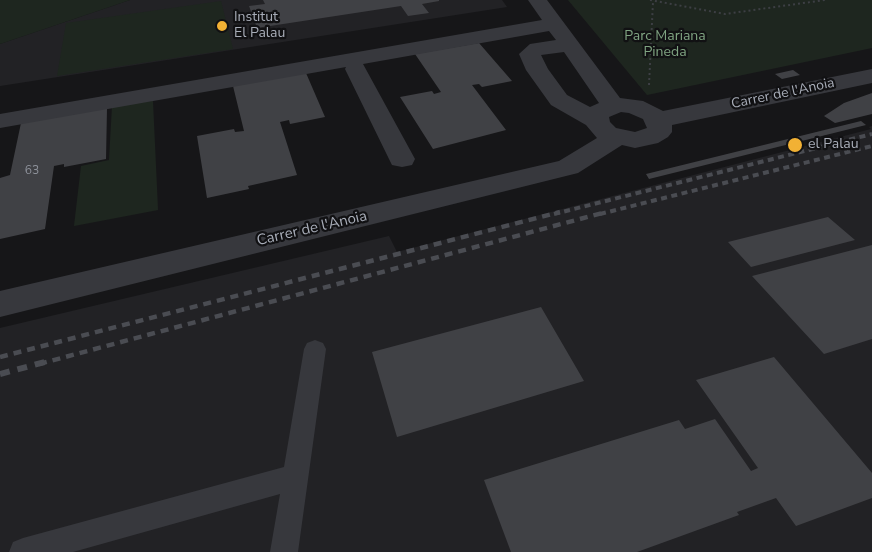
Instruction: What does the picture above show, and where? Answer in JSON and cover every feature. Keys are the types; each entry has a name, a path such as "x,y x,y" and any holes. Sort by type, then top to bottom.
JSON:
{"street":[{"path":"537,0 570,45 609,121"},
{"path":"0,121 555,24"},
{"path":"570,45 537,48 530,54 537,70 559,100 609,121 635,140 649,138 658,132 660,127 658,120 643,109 609,121"},
{"path":"356,69 402,159"},
{"name":"Carrer de l'Anoia","path":"658,120 872,76"},
{"name":"Carrer de l'Anoia","path":"0,304 568,167 609,121"}],"lane":[{"path":"284,552 315,349"},
{"path":"23,552 294,477"}],"path":[{"path":"648,87 651,1 725,14 825,0"}],"shaded area":[{"name":"Institut El Palau","path":"130,0 502,0 507,7 0,86 0,44"},
{"path":"872,126 872,552 0,552 0,328 389,236 397,252 871,129 869,127"}],"green space":[{"path":"0,0 130,0 0,44"},
{"name":"Parc Mariana Pineda","path":"568,0 872,0 872,48 647,95"},
{"path":"221,1 233,49 57,76 66,23"},
{"path":"153,101 158,210 74,226 81,166 109,160 112,106"}],"building":[{"path":"263,0 439,1 422,4 429,13 408,16 401,6 257,28 249,6 265,4"},
{"path":"479,43 512,81 482,87 479,84 472,85 506,130 433,149 400,97 432,91 434,94 441,92 415,54"},
{"path":"793,70 800,75 782,79 775,74"},
{"path":"306,73 325,117 290,124 289,120 280,122 297,175 207,198 197,136 234,129 235,132 244,131 233,86"},
{"path":"872,93 872,114 835,123 824,116 844,103"},
{"path":"107,108 106,159 64,167 64,164 54,166 45,229 0,239 0,178 10,175 21,123"},
{"name":"el Palau","path":"861,121 866,125 649,179 646,174"},
{"path":"828,217 855,240 751,267 728,242"},
{"path":"872,245 872,339 824,354 752,276"},
{"path":"541,307 584,381 397,437 372,352"},
{"path":"774,357 872,473 872,498 796,526 776,498 737,512 739,515 637,552 511,552 484,480 679,420 685,429 715,419 751,471 758,468 696,380"}],"railway":[{"path":"554,214 872,134"},
{"path":"600,214 872,146"},
{"path":"0,357 560,212"},
{"path":"39,364 606,212"},
{"path":"0,374 45,362"}],"place":[{"name":"Institut El Palau","path":"222,26"},
{"name":"el Palau","path":"795,145"}]}
